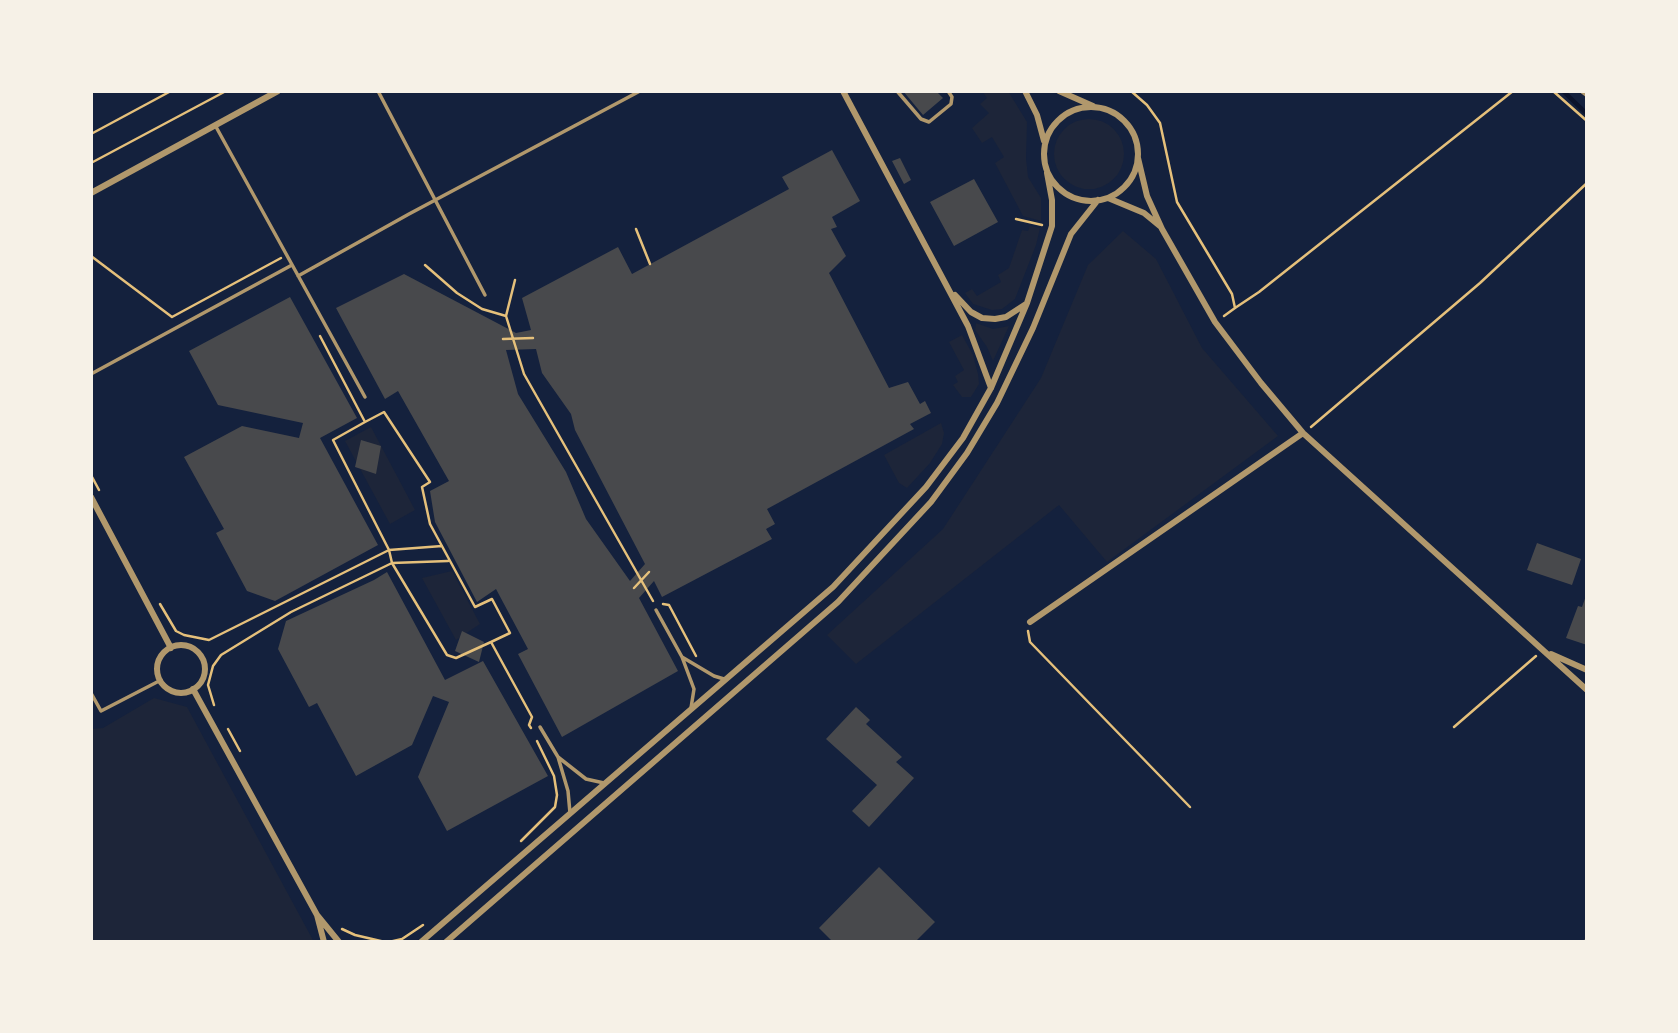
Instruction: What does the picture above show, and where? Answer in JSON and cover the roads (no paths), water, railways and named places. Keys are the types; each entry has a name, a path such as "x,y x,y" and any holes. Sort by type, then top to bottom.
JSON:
{"street":[{"path":"91,193 278,91"},
{"path":"843,91 973,335 991,388"},
{"path":"1025,91 1037,115 1044,143"},
{"path":"1059,91 1109,110 1127,124 1137,143 1147,196 1162,229 1215,322 1303,433 1587,690"},
{"path":"421,942 690,713 833,587 926,487 963,438 991,388 1027,303 1052,226 1052,200 1043,158 1044,143 1049,130 1068,112 1095,106"},
{"path":"1047,173 1056,186 1068,195 1083,200 1098,200 1108,198 1129,182 1138,158"},
{"path":"1108,198 1144,212 1162,229"},
{"path":"446,942 838,602 931,502 968,453 997,403 1033,328 1071,234 1098,200"},
{"path":"950,290 971,312 982,318 1006,317 1027,303"},
{"path":"1030,622 1303,433"},
{"path":"91,497 171,648"},
{"path":"179,646 194,649 204,662 204,677 193,690 179,693 165,686 160,680 160,658 171,648 179,646"},
{"path":"1543,650 1587,670"},
{"path":"193,690 317,915 339,942"},
{"path":"317,915 324,942"}],"lane":[{"path":"378,91 485,295"},
{"path":"298,276 640,91"},
{"path":"897,91 921,119 929,122 951,104 952,97 948,91"},
{"path":"215,125 365,397"},
{"path":"91,374 292,265"},
{"path":"656,610 682,657 694,688 690,713"},
{"path":"682,657 726,680"},
{"path":"91,693 101,711 160,680"},
{"path":"540,727 558,757 569,791 570,814"},
{"path":"558,757 586,779 606,783"}],"waterway":[{"path":"1563,91 1587,114"}]}
